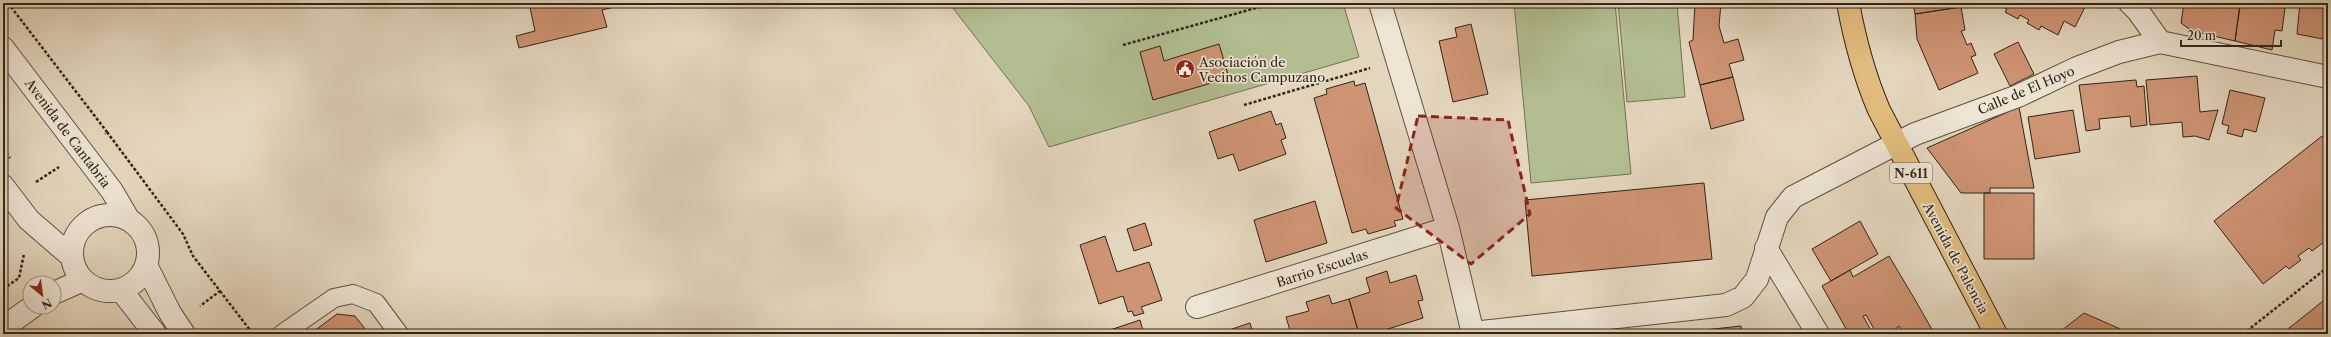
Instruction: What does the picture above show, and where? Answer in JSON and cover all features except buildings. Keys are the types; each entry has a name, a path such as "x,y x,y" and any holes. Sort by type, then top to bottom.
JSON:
{"highway":[{"name":"Avenida de Palencia","path":"1848,3 1856,48 1866,80 1895,144 1996,334"}],"street":[{"path":"1380,3 1448,228 1473,334"},
{"path":"2137,6 2160,42"},
{"name":"Calle de El Hoyo","path":"1473,334 1726,305 1743,297 1757,279 1777,216 1793,197 1915,134 2018,96 2077,68 2119,52 2160,42 2328,77"},
{"name":"Avenida de Cantabria","path":"3,48 112,191 129,220 139,228 146,239 148,251 146,265 134,284 121,290"},
{"path":"3,186 34,225 72,258"},
{"path":"129,220 118,216 106,215 94,218 77,234 73,245 72,258 75,270 83,280 102,290 121,290 155,334"},
{"name":"Barrio Escuelas","path":"1197,307 1448,228"},
{"path":"1766,248 1818,334"},
{"name":"Avenida de Cantabria","path":"146,265 180,329"},
{"path":"62,289 83,280"},
{"path":"3,328 22,314"}],"lane":[{"path":"282,334 334,298 353,294 376,303 399,334"}],"path":[{"path":"1123,45 1274,3"},
{"path":"1244,105 1398,60"},
{"path":"107,132 183,234 193,256 253,334"},
{"path":"2243,334 2328,267"},
{"path":"180,329 220,291"}],"highlighted area":[{"path":"1418,116 1508,120 1530,214 1471,264 1396,208"}],"green space":[{"path":"949,3 1343,3 1359,57 1049,147 1029,106"},
{"path":"1514,3 1615,3 1631,174 1531,183"},
{"path":"1618,3 1677,3 1685,97 1627,102"}],"place":[{"name":"Asociación de Vecinos Campuzano","path":"1185,69"}]}
